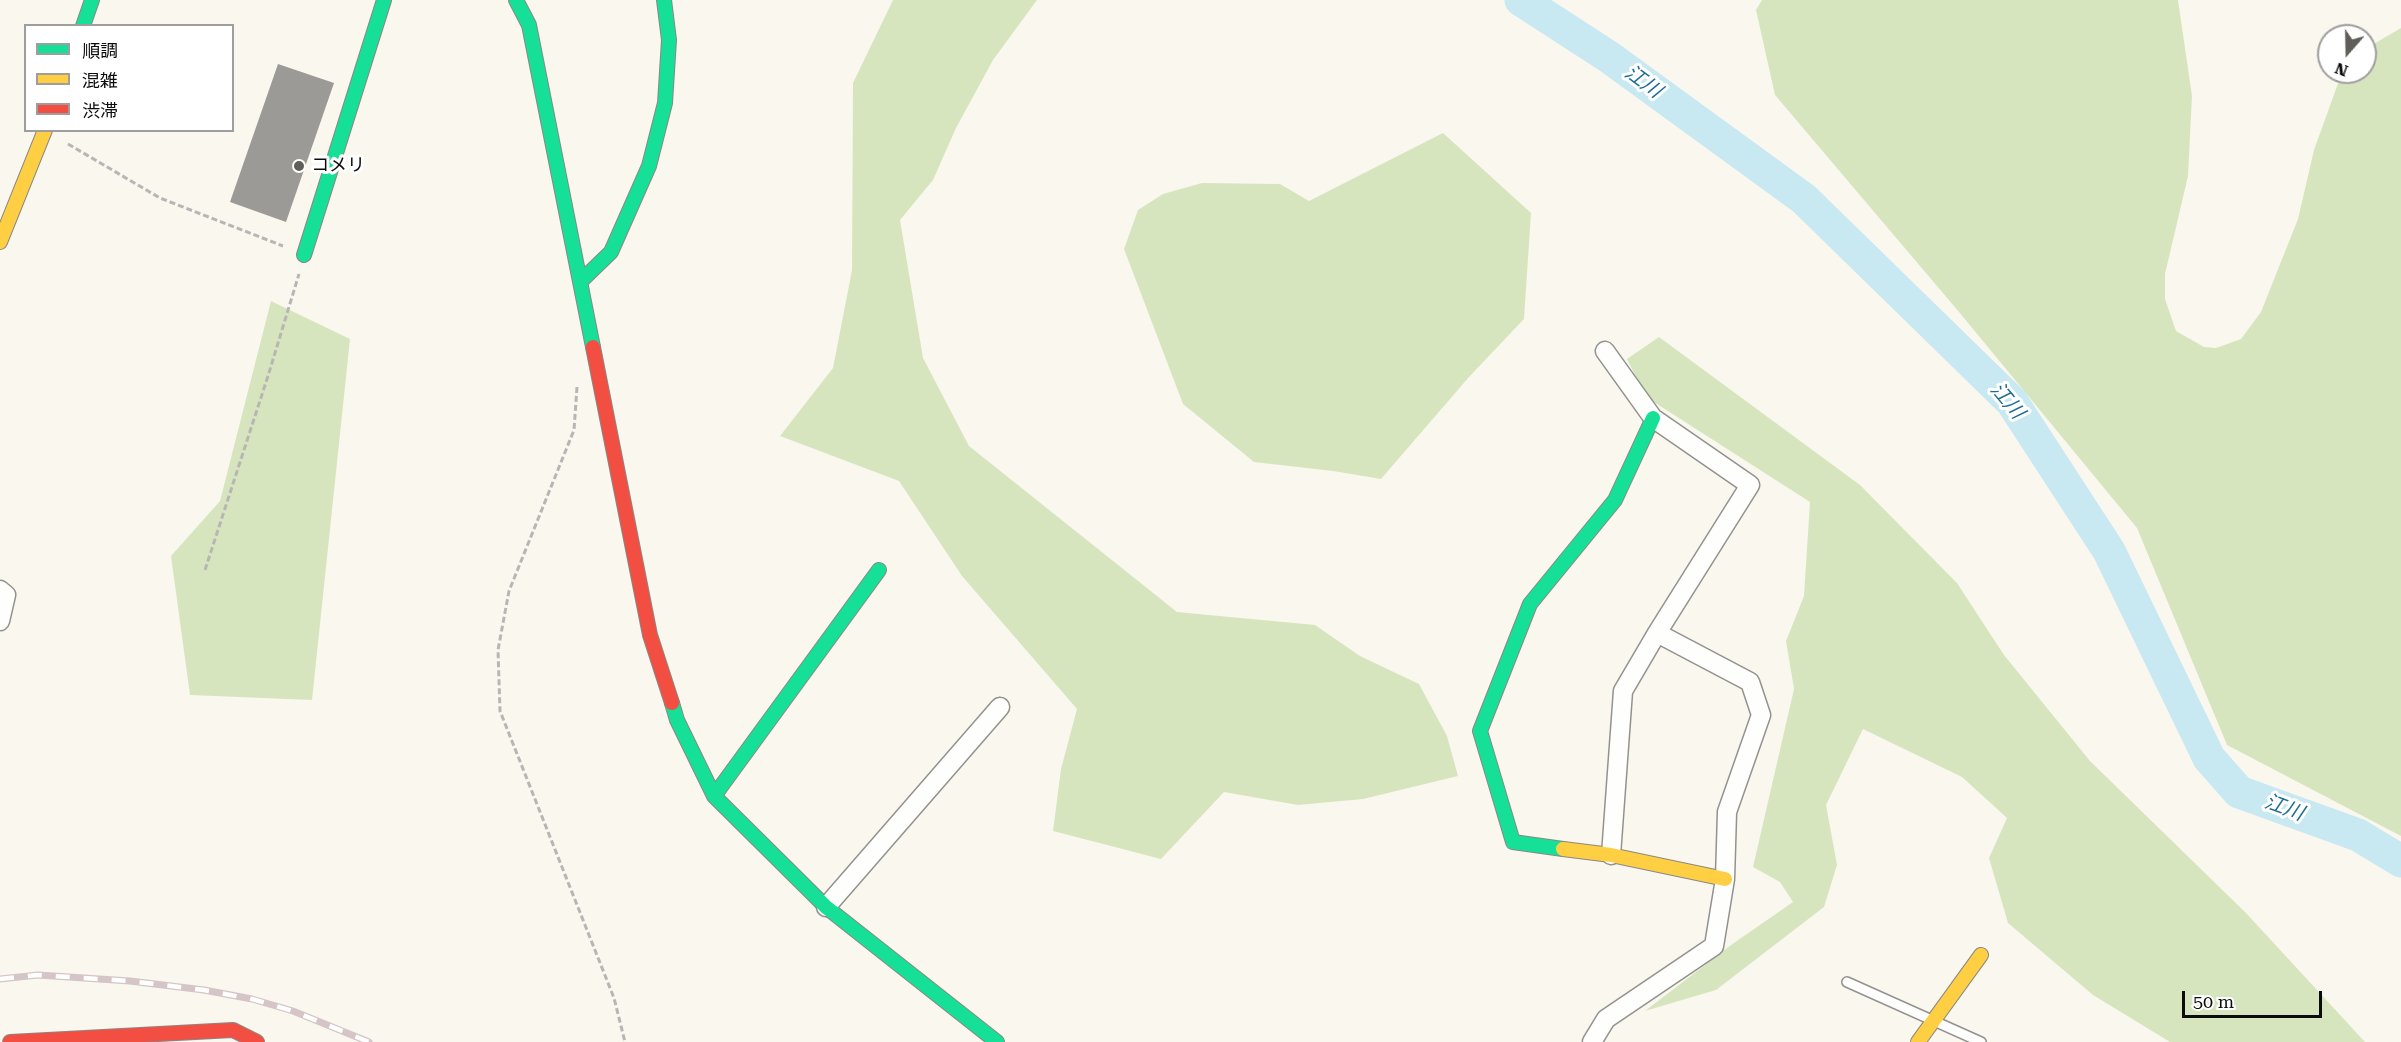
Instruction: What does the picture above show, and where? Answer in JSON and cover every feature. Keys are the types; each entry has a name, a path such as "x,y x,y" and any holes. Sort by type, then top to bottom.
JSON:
{"main road":[{"path":"84,24 92,0"},
{"path":"304,255 384,0"},
{"path":"516,0 529,26 650,635 677,720 714,796 826,907 997,1042"},
{"path":"580,282 611,252 649,166 665,103 669,40 664,0"},
{"path":"0,242 44,132"},
{"path":"1653,418 1615,500 1530,604 1480,731 1514,842 1611,855 1725,879"},
{"path":"714,796 879,570"},
{"path":"1917,1042 1981,955"},
{"path":"10,1042 233,1030 257,1042"}],"street":[{"path":"1605,351 1653,418 1750,485 1623,691 1611,855"},
{"path":"0,590 6,595 0,621"},
{"path":"1593,1042 1606,1019 1714,946 1725,879 1727,812 1761,715 1750,682 1657,633"},
{"path":"826,907 1000,707"}],"lane":[{"path":"1847,982 1981,1042"}],"path":[{"path":"65,142 160,198 304,255 268,376 205,570"},
{"path":"577,387 574,430 509,591 498,650 500,711 614,998 625,1042"}],"green space":[{"path":"893,0 1037,0 993,60 956,128 933,180 900,220 923,358 969,446 1177,612 1315,625 1360,656 1419,684 1447,736 1458,776 1363,799 1298,805 1224,792 1161,859 1053,831 1061,769 1077,709 962,576 899,481 780,436 833,368 852,270 853,83"},
{"path":"1762,0 2178,0 2192,96 2188,176 2165,274 2165,299 2176,331 2204,347 2216,348 2241,339 2261,312 2298,219 2314,150 2338,84 2377,84 2377,42 2401,28 2401,836 2227,745 2137,528 1959,312 1775,95 1756,10"},
{"path":"1443,133 1531,213 1524,319 1469,377 1381,479 1254,462 1183,404 1124,249 1138,210 1163,194 1202,183 1280,184 1309,201"},
{"path":"271,301 350,339 312,700 190,695 171,556 220,501"},
{"path":"1659,337 1860,485 1957,583 2004,655 2090,761 2246,913 2365,1042 2170,1042 2093,995 2008,923 1989,858 2007,818 1962,777 1863,729 1826,805 1837,865 1824,907 1716,990 1645,1011 1731,945 1793,902 1780,882 1753,867 1794,689 1786,641 1804,596 1810,502 1646,397 1627,359"}],"building":[{"path":"278,64 334,83 286,222 230,202"}],"waterway":[{"name":"江川","path":"1521,0 1609,57 1804,199 2012,402 2109,551 2209,758 2239,792 2358,835 2401,861"}],"railway":[{"path":"0,979 38,975 130,981 204,990 252,999 293,1011 369,1042"}],"traffic: fast":[{"path":"84,24 92,0"},
{"path":"304,255 384,0"},
{"path":"516,0 529,25 593,347"},
{"path":"580,282 611,252 649,166 665,103 669,40 664,0"},
{"path":"1563,849 1513,842 1480,731 1530,604 1615,500 1653,418"},
{"path":"714,796 879,570"},
{"path":"672,703 677,720 714,796 826,907 997,1042"}],"traffic: slow":[{"path":"0,242 44,132"},
{"path":"1563,849 1611,855 1725,879"},
{"path":"1918,1042 1981,955"}],"traffic: jam":[{"path":"593,347 650,635 672,703"},
{"path":"10,1042 233,1030 257,1042"}],"place":[{"name":"コメリ","path":"299,166"}]}
